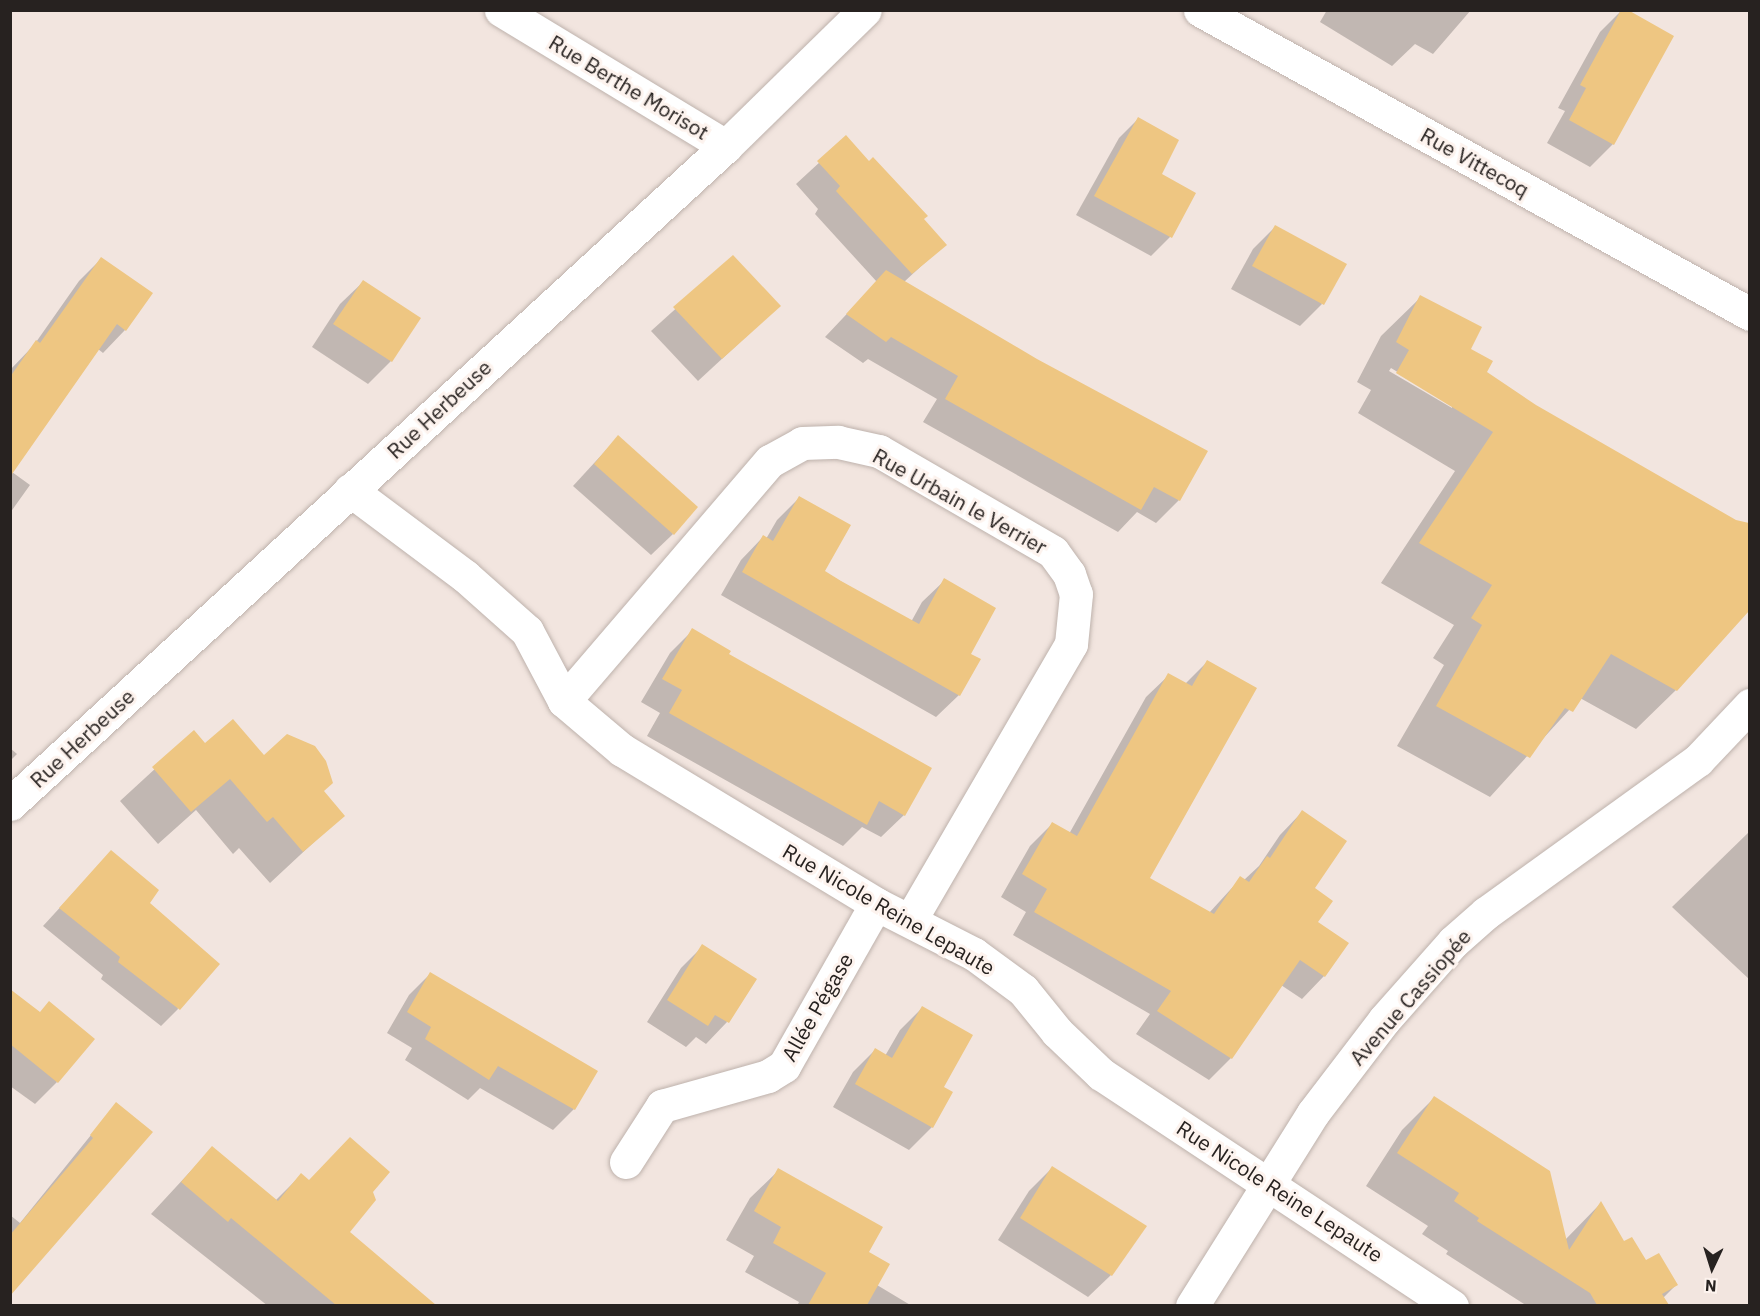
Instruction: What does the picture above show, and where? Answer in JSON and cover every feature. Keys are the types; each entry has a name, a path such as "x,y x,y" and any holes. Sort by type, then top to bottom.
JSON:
{"street":[{"name":"Rue Berthe Morisot","path":"501,10 726,146"},
{"name":"Rue Herbeuse","path":"10,804 726,146 865,10"},
{"name":"Rue Vittecoq","path":"1200,10 1749,314"},
{"name":"Rue Urbain le Verrier","path":"564,701 770,461 802,443 838,442 879,451 1053,552 1069,574 1076,594 1071,644 910,921"},
{"name":"Rue Nicole Reine Lepaute","path":"350,490 465,576 527,632 564,701 622,750 876,904 974,954 1023,990 1057,1032 1101,1074 1269,1182 1452,1305"},
{"name":"Avenue Cassiopée","path":"1192,1305 1313,1113 1384,1020 1453,942 1486,913 1698,760 1749,705"},
{"name":"Allée Pégase","path":"626,1162 662,1106 768,1076 784,1066 876,904"}],"building":[{"path":"1621,10 1628,10 1674,36 1614,145 1569,120 1586,88 1580,85"},
{"path":"1138,117 1179,140 1162,174 1196,193 1172,238 1094,196"},
{"path":"846,135 869,161 873,157 928,216 924,219 947,245 912,274 836,191 840,186 817,161"},
{"path":"1275,225 1347,264 1324,305 1252,266"},
{"path":"733,255 781,306 722,359 673,307"},
{"path":"101,257 153,293 126,331 117,324 10,477 10,377 36,340 40,343"},
{"path":"886,270 1037,359 1208,451 1180,501 1154,487 1141,510 945,399 958,376 891,337 886,342 846,314"},
{"path":"363,280 421,318 392,362 333,324"},
{"path":"1420,295 1482,327 1471,349 1493,361 1487,372 1536,405 1736,520 1749,523 1749,611 1677,691 1611,654 1573,712 1565,708 1530,758 1436,706 1482,625 1471,618 1492,585 1419,543 1493,432 1396,373 1409,350 1396,342"},
{"path":"618,435 698,507 674,535 594,464"},
{"path":"799,496 851,525 825,571 841,581 919,624 944,578 996,608 971,654 981,659 960,696 742,572 763,535 773,541"},
{"path":"692,628 731,651 729,654 932,768 905,816 879,801 867,825 669,713 682,690 662,679"},
{"path":"1207,660 1257,688 1150,878 1214,914 1240,876 1249,882 1267,856 1270,858 1302,810 1347,841 1315,888 1333,901 1318,922 1349,943 1325,977 1300,960 1232,1059 1157,1011 1171,991 1034,912 1047,889 1022,874 1052,822 1077,836 1168,673 1192,686"},
{"path":"233,719 264,755 287,734 315,746 326,761 333,783 324,791 345,816 303,852 273,817 267,822 230,779 191,812 152,767 194,730 205,743"},
{"path":"111,850 159,890 150,903 220,964 180,1010 118,962 120,957 59,908"},
{"path":"702,944 757,979 729,1023 715,1015 708,1026 667,1000"},
{"path":"430,972 598,1071 575,1110 498,1066 489,1080 425,1039 431,1027 407,1012"},
{"path":"10,989 40,1012 49,1001 95,1039 58,1083 10,1044"},
{"path":"922,1006 973,1035 944,1087 953,1092 933,1128 855,1084 875,1048 892,1058"},
{"path":"1434,1096 1550,1171 1569,1250 1601,1201 1624,1241 1632,1237 1646,1260 1659,1253 1678,1285 1662,1294 1669,1305 1597,1305 1590,1293 1477,1221 1479,1218 1454,1201 1459,1193 1397,1153"},
{"path":"116,1102 153,1132 10,1296 10,1235 93,1138 90,1135"},
{"path":"350,1137 390,1172 373,1192 376,1200 350,1232 436,1305 336,1305 231,1218 228,1222 181,1182 212,1146 278,1201 301,1173 309,1180"},
{"path":"1052,1166 1147,1226 1112,1276 1020,1218"},
{"path":"778,1168 883,1227 869,1252 890,1264 867,1305 808,1305 826,1273 773,1243 781,1227 754,1211"}]}
